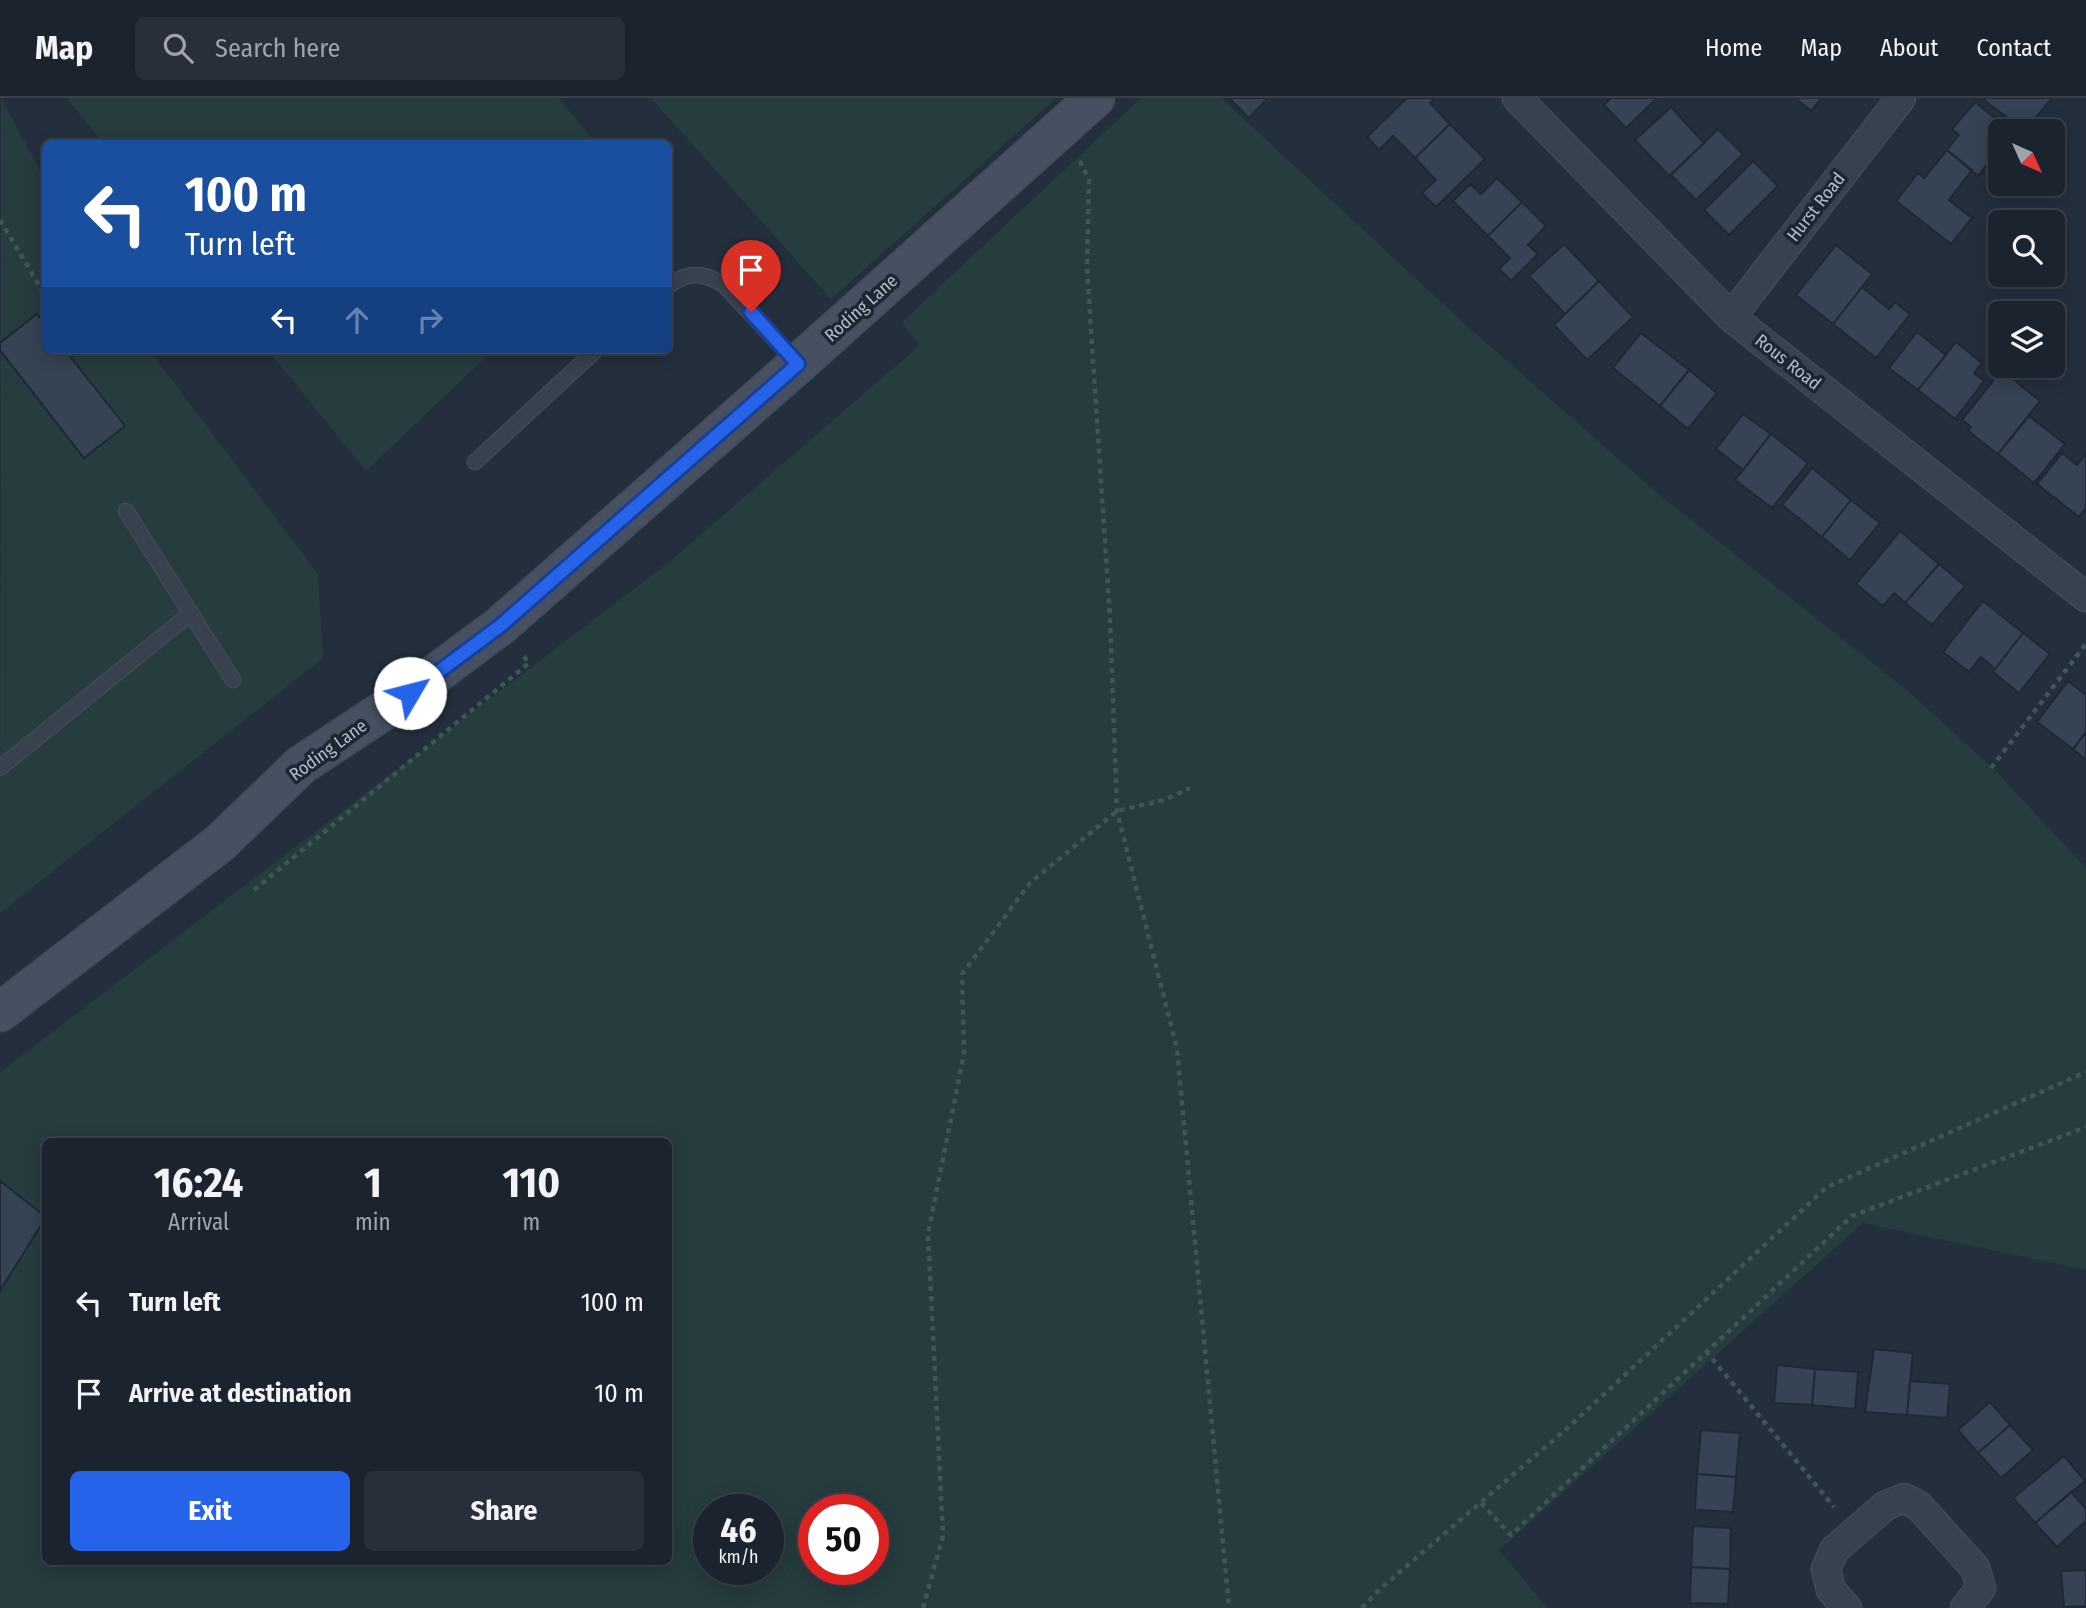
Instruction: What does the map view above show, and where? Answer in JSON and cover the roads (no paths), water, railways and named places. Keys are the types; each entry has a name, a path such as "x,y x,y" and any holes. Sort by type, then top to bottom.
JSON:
{"main road":[{"name":"Roding Lane","path":"0,1012 220,843 302,765 410,693 500,626 1095,98"}],"street":[{"name":"Rous Road","path":"1517,98 1731,317 2086,597"},
{"name":"Hurst Road","path":"1731,317 1901,98"},
{"path":"1847,1608 1831,1590 1826,1569 1834,1550 1885,1506 1904,1498 1919,1506 1975,1568 1981,1588 1965,1608"}],"lane":[{"path":"672,284 692,275 709,275 724,285 751,312 798,364"},
{"path":"475,462 592,354"},
{"path":"126,511 233,680"},
{"path":"0,768 191,613"}]}
